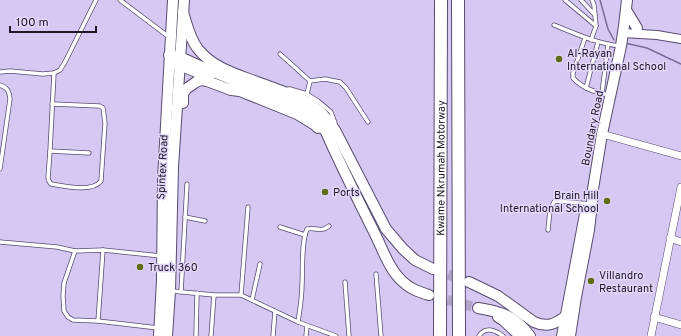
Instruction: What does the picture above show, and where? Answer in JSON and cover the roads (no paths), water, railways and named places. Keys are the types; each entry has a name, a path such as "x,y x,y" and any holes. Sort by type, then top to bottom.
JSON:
{"highway":[{"name":"Kwame Nkrumah Motorway","path":"440,336 441,0"},
{"name":"Kwame Nkrumah Motorway","path":"458,0 459,336"},
{"path":"434,336 440,307"}],"main road":[{"name":"Spintex Road","path":"167,336 170,291 173,167 174,60 170,38 173,0"},
{"name":"Spintex Road","path":"159,332 162,280 163,179 174,60 184,0"},
{"path":"622,36 636,31 627,5"},
{"name":"Boundary Road","path":"564,335 566,316 584,222 593,189 602,134 606,94 622,36 627,5"},
{"path":"183,12 194,43 212,62 228,71 313,105 322,112 330,121 335,130 386,229 403,249 415,260 434,269"},
{"path":"174,60 240,91 297,114 315,125 330,142"},
{"path":"174,60 303,108 312,114 319,121 326,132 393,270 409,287 429,295"},
{"path":"172,219 177,194 183,94 186,88 201,80 231,90 240,91"},
{"path":"350,182 354,167"},
{"name":"Boundary Road","path":"564,335 576,298 589,230 589,204"},
{"path":"469,282 498,296 534,322 547,325 559,321 566,316"},
{"path":"520,336 503,320 483,309 506,315 516,322 530,336"}],"street":[{"path":"622,36 636,31 681,39"},
{"path":"602,134 681,156"},
{"path":"651,336 681,187"},
{"path":"670,238 681,242"},
{"path":"654,317 681,325"}],"lane":[{"path":"0,72 10,71 43,74 54,73 60,70 96,0"},
{"path":"120,0 170,38"},
{"path":"565,0 596,26"},
{"path":"581,0 595,15"},
{"path":"591,40 596,26 594,5 592,0"},
{"path":"554,25 585,38 608,44 622,36"},
{"path":"585,38 573,73 573,78 586,88 606,94 608,44"},
{"path":"586,88 598,42"},
{"path":"280,54 310,81 325,79 340,82 346,88 368,122"},
{"path":"52,104 100,106 103,108 105,123 101,181 96,186 79,188 51,184 49,181 48,178 50,151 52,104 54,73"},
{"path":"307,94 310,81"},
{"path":"0,85 5,87 9,92 10,100 2,144 0,169"},
{"path":"280,91 290,89 307,94 318,101 331,112 335,123 335,130"},
{"path":"50,151 89,153"},
{"path":"181,292 187,184"},
{"path":"548,230 550,210 554,202 589,204"},
{"path":"241,295 248,207"},
{"path":"185,217 205,221"},
{"path":"298,322 305,235 307,229 310,228 320,230 329,226"},
{"path":"280,227 305,235"},
{"path":"0,242 57,247 75,251 103,250 162,257"},
{"path":"98,321 103,250"},
{"path":"75,251 64,284 64,311 68,317 73,320 98,321 159,332"},
{"path":"252,300 260,264"},
{"path":"376,274 381,336"},
{"path":"345,282 349,336"},
{"path":"170,291 214,295 241,295 307,326 336,336"},
{"path":"196,336 197,293"},
{"path":"211,336 214,295"},
{"path":"273,336 275,311"},
{"path":"306,336 307,326"},
{"path":"479,336 485,330 492,330 503,336"}],"waterway":[{"path":"600,0 608,29 614,40"},
{"path":"625,43 647,48 681,64"}],"tunnel":[{"path":"434,269 466,281"},
{"path":"433,296 478,308"}],"place":[{"name":"Al-Rayan International School","path":"559,59"},
{"name":"Ports","path":"325,192"},
{"name":"Brain Hill International School","path":"607,201"},
{"name":"Truck 360","path":"140,267"},
{"name":"Villandro Restaurant","path":"591,281"}]}
